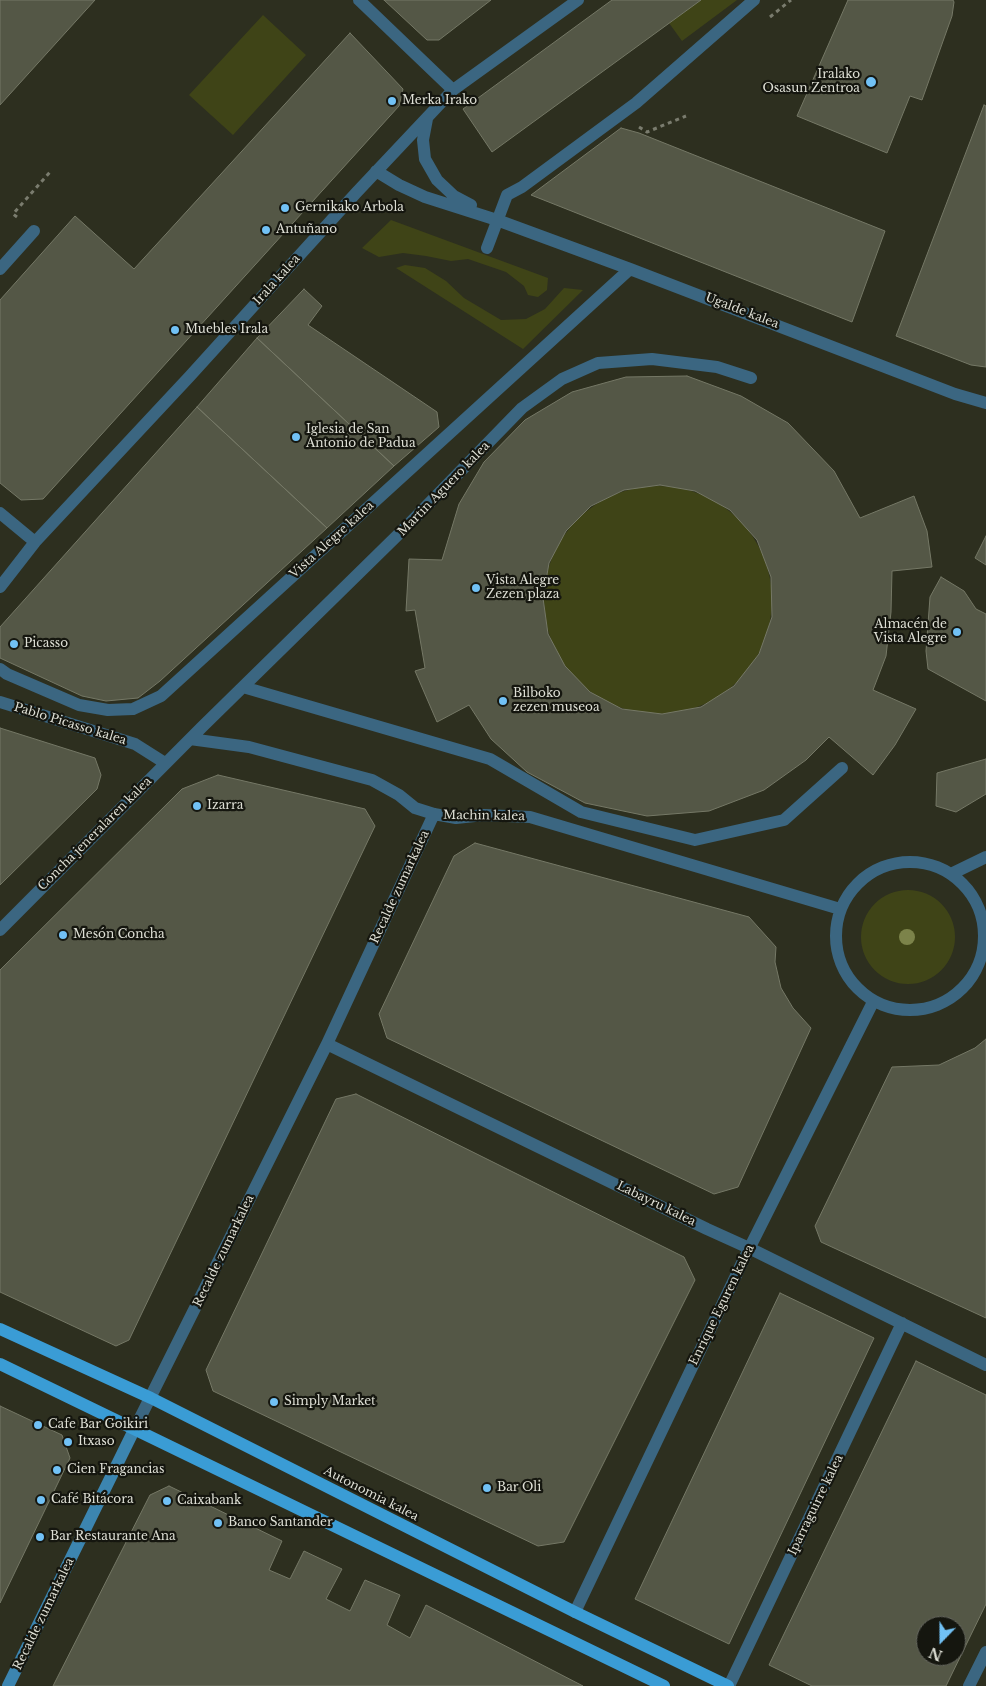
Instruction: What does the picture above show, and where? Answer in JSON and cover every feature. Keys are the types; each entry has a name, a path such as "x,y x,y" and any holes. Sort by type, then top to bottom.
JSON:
{"main road":[{"name":"Autonomia kalea","path":"0,1328 151,1398 575,1612 729,1686"},
{"path":"0,1364 664,1686"},
{"name":"Recalde zumarkalea","path":"8,1686 135,1428"}],"street":[{"path":"359,0 453,90"},
{"name":"Irala kalea","path":"0,587 35,542 453,90 578,0"},
{"path":"487,248 507,195 522,188 636,103 754,0"},
{"name":"Ugalde kalea","path":"427,119 423,140 425,159 437,180 454,196 497,220"},
{"name":"Ugalde kalea","path":"376,172 425,197 497,220 630,268 955,394 986,403"},
{"path":"0,269 34,231"},
{"name":"Vista Alegre kalea","path":"0,669 7,674 79,705 108,710 133,709 161,696 630,268"},
{"name":"Martin Aguero kalea","path":"190,739 404,530 522,408 562,379 598,363 652,359 717,367 751,378"},
{"path":"0,513 35,542"},
{"path":"243,687 490,759 581,812 695,840 784,820 842,768"},
{"name":"Pablo Picasso kalea","path":"0,702 135,744 166,763"},
{"name":"Concha jeneralaren kalea","path":"0,930 190,739"},
{"name":"Machin kalea","path":"190,739 250,747 372,780 399,794 415,808 434,814 456,818 484,815 530,817 840,909"},
{"name":"Recalde zumarkalea","path":"135,1428 327,1044 434,814"},
{"path":"951,874 986,857"},
{"path":"909,862 931,864 951,874 967,888 979,907 984,927 982,971 963,990 944,1004 920,1011 896,1010 873,1002 856,989 844,972 836,951 835,930 840,909 851,890 867,875 887,865 909,862"},
{"name":"Enrique Eguren kalea","path":"575,1612 749,1248 873,1002"},
{"name":"Labayru kalea","path":"327,1044 986,1365"},
{"name":"Iparraguirre kalea","path":"729,1686 902,1323"},
{"path":"970,1686 986,1652"}],"path":[{"path":"647,132 686,116"},
{"path":"13,214 50,172"}],"green space":[{"path":"701,0 737,0 682,41 669,23"},
{"path":"263,15 306,55 233,135 189,95"},
{"path":"391,220 548,278 547,290 538,297 528,295 524,286 506,272 468,259 451,261 403,253 379,257 362,248"},
{"path":"405,265 425,268 446,281 464,298 501,320 526,319 545,309 564,288 583,290 523,349 396,268"},
{"path":"658,486 680,488 702,495 721,505 739,519 753,537 763,556 770,578 772,600 770,622 763,644 753,663 739,681 721,695 702,705 680,712 658,714 636,712 614,705 595,695 577,681 563,663 553,644 546,622 544,600 546,578 553,556 563,537 577,519 595,505 614,495 636,488"},
{"path":"908,890 926,894 941,904 951,919 955,937 951,955 941,970 926,980 908,984 890,980 875,970 865,955 861,937 865,919 875,904 890,894"}],"building":[{"path":"0,0 95,0 0,105"},
{"path":"384,0 491,0 439,40 427,40"},
{"path":"612,0 701,0 492,152 463,109"},
{"name":"Iralako Osasun Zentroa","path":"848,0 953,0 954,2 952,16 922,100 910,96 887,153 797,116"},
{"path":"350,33 403,89 399,106 43,499 21,500 0,483 0,300 75,216 134,269"},
{"path":"984,105 986,106 986,367 971,365 896,336"},
{"path":"621,128 639,133 885,231 852,322 531,195"},
{"path":"304,289 322,306 308,325 437,412 439,427 394,466 257,338"},
{"name":"Iglesia de San Antonio de Padua","path":"257,338 394,466 327,528 197,407"},
{"name":"Vista Alegre Zezen plaza","path":"687,376 741,396 788,423 834,471 860,518 914,496 927,531 932,567 892,571 891,612 886,656 873,690 916,709 895,745 873,775 829,737 806,760 764,790 709,811 647,816 585,803 527,772 491,739 469,705 437,722 415,671 425,668 415,610 406,611 409,559 442,560 459,504 484,462 525,420 572,392 626,377","holes":["660,485 695,491 730,510 757,540 771,577 772,617 759,654 734,686 701,707 662,714 622,709 590,692 565,666 548,634 543,598 549,563 566,531 591,506 624,490"]},
{"path":"197,407 327,528 160,681 138,698 106,701 82,696 0,658 0,627"},
{"path":"986,536 986,565 975,558"},
{"name":"Almacén de Vista Alegre","path":"941,577 964,591 976,609 986,614 986,701 928,669 926,651 930,597"},
{"path":"0,728 95,758 101,775 97,789 0,885"},
{"path":"986,759 986,794 956,812 936,806 937,773"},
{"path":"218,775 365,809 375,826 129,1340 116,1346 0,1292 0,970 182,789"},
{"path":"475,843 749,917 776,947 775,962 781,988 793,1008 811,1028 738,1187 714,1194 387,1038 379,1014 454,856"},
{"path":"986,1039 986,1318 821,1242 815,1226 892,1067 939,1065 975,1048"},
{"path":"356,1094 684,1257 695,1280 564,1542 538,1546 213,1391 206,1370 336,1099"},
{"path":"780,1293 874,1338 729,1644 635,1599"},
{"path":"916,1361 986,1395 986,1604 966,1645 966,1616 916,1616 916,1666 956,1666 946,1686 812,1686 769,1665"},
{"path":"0,1406 62,1435 70,1458 0,1603"},
{"path":"169,1486 282,1541 269,1570 290,1579 304,1551 342,1569 326,1599 350,1611 365,1580 400,1595 387,1625 410,1638 426,1605 583,1686 53,1686 150,1495"}],"place":[{"name":"Iralako Osasun Zentroa","path":"871,82"},
{"name":"Merka Irako","path":"392,101"},
{"name":"Gernikako Arbola","path":"285,208"},
{"name":"Antuñano","path":"266,230"},
{"name":"Muebles Irala","path":"175,330"},
{"name":"Iglesia de San Antonio de Padua","path":"296,437"},
{"name":"Vista Alegre Zezen plaza","path":"476,588"},
{"name":"Almacén de Vista Alegre","path":"957,632"},
{"name":"Picasso","path":"14,644"},
{"name":"Bilboko zezen museoa","path":"503,701"},
{"name":"Izarra","path":"197,806"},
{"name":"Mesón Concha","path":"63,935"},
{"name":"Simply Market","path":"274,1402"},
{"name":"Cafe Bar Goikiri","path":"38,1425"},
{"name":"Itxaso","path":"68,1442"},
{"name":"Cien Fragancias","path":"57,1470"},
{"name":"Bar Oli","path":"487,1488"},
{"name":"Café Bitácora","path":"41,1500"},
{"name":"Caixabank","path":"167,1501"},
{"name":"Banco Santander","path":"218,1523"},
{"name":"Bar Restaurante Ana","path":"40,1537"}]}
